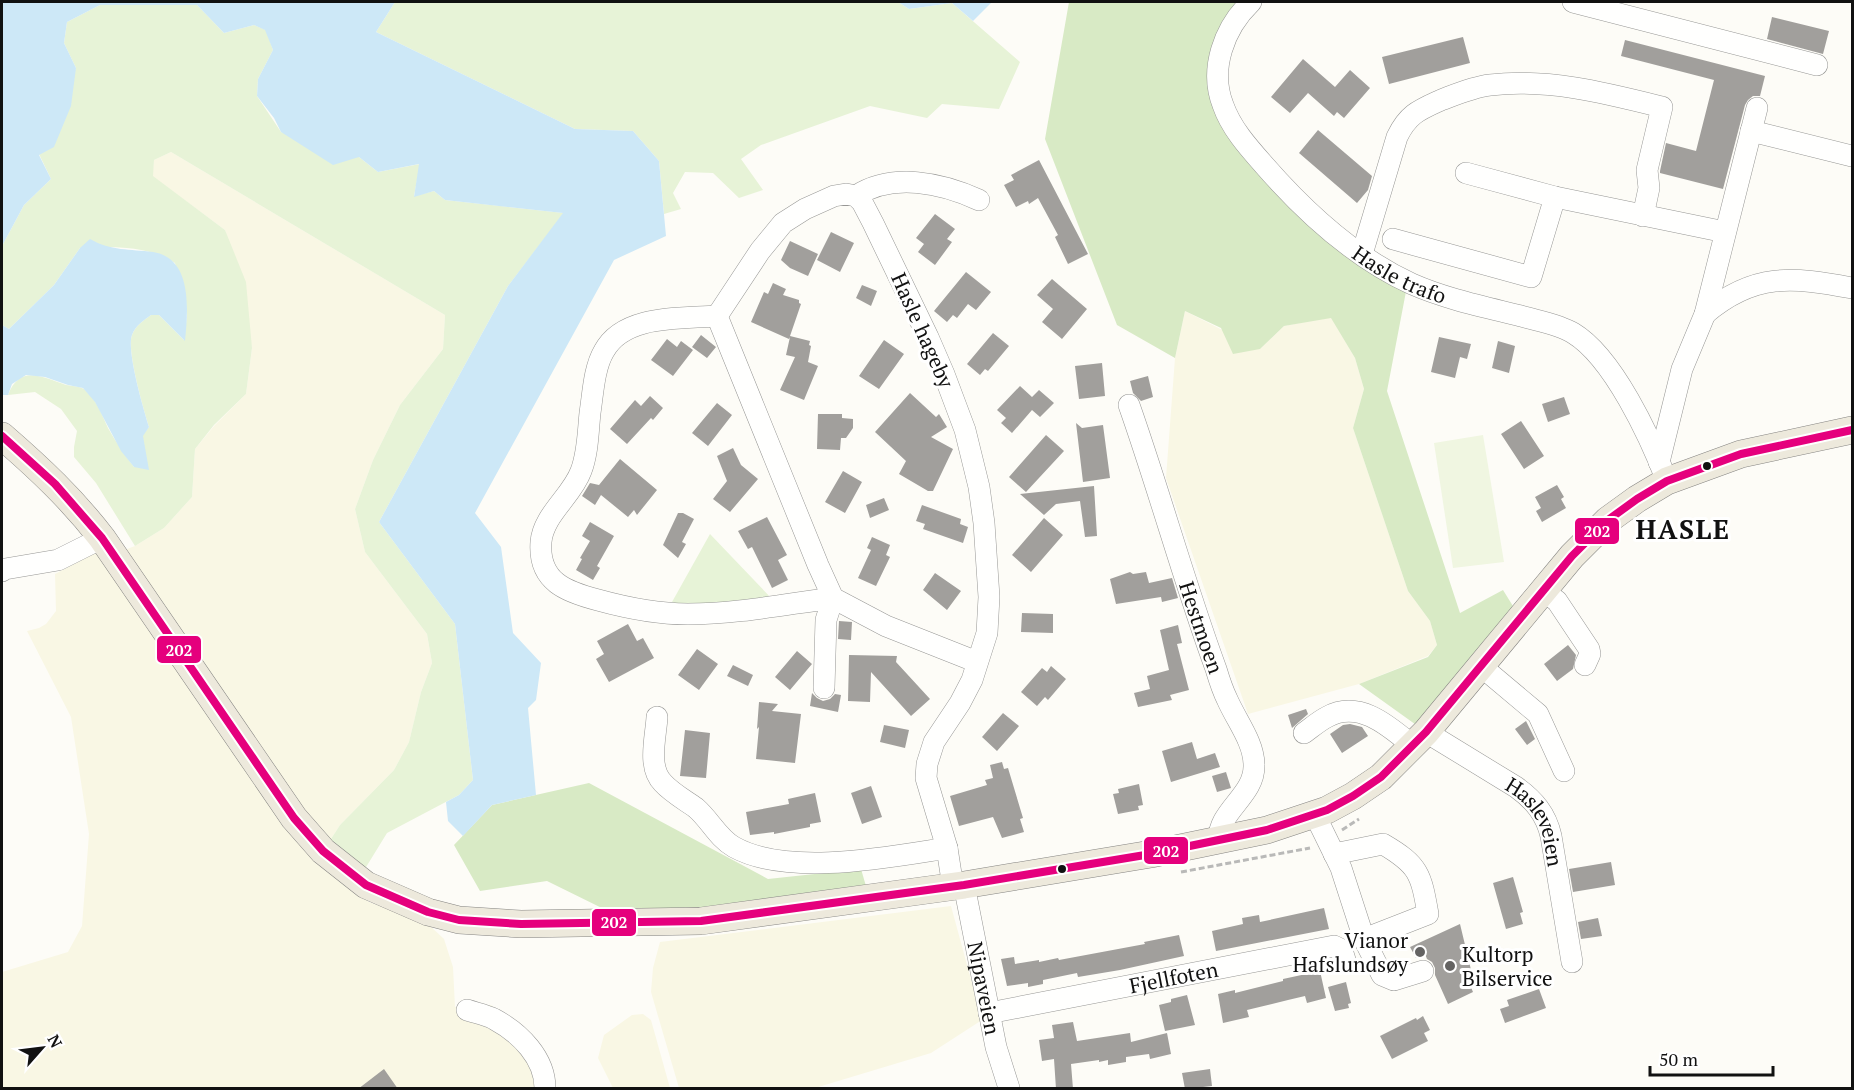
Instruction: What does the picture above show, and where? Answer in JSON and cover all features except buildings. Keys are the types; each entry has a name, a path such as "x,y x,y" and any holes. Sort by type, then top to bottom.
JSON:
{"main road":[{"path":"2,436 53,481 81,510 294,818 323,851 366,885 406,904 459,920 520,924 701,921 958,886 1219,841 1267,830 1315,815 1340,804 1381,777 1420,739 1572,556 1608,520 1637,499 1663,472 1852,430"}],"street":[{"name":"Hasle trafo","path":"1251,2 1239,13 1221,48 1218,83 1222,104 1233,127 1286,191 1321,223 1362,254 1387,271 1413,284 1449,297 1548,323 1572,332 1588,344 1606,365 1628,399 1663,472"},
{"path":"1573,2 1817,65"},
{"path":"1362,254 1397,137 1404,124 1415,112 1464,91 1488,85 1551,84 1662,107 1647,170 1649,188 1643,216"},
{"path":"1663,472 1682,369 1705,314 1757,108"},
{"path":"1751,131 1852,156"},
{"path":"1466,173 1555,197 1725,231"},
{"path":"717,316 760,250 783,223 805,209 834,196 846,194 856,196 881,184 918,183 943,186 980,200"},
{"name":"Hasle hageby","path":"856,196 868,213 928,337 957,408 971,452 984,523 989,597 987,633 972,680 960,704 934,742 927,764 926,778 929,792 958,886"},
{"path":"1394,239 1531,277 1555,197"},
{"path":"1705,314 1720,301 1738,291 1773,281 1797,279 1852,288"},
{"path":"717,316 653,321 639,325 615,337 603,351 593,389 583,465 574,485 550,519 541,543 544,567 555,582 575,594 624,607 672,613 727,612 833,598 886,626 977,662"},
{"path":"717,316 833,598 826,620 824,688"},
{"name":"Hestmoen","path":"1129,405 1155,479 1204,636 1227,700 1250,747 1254,762 1250,782 1221,824 1219,841"},
{"path":"2,571 58,560 102,538"},
{"path":"1543,591 1557,601 1589,649 1590,654 1586,665"},
{"path":"1482,667 1538,714 1564,771"},
{"name":"Hasleveien","path":"1304,734 1327,717 1341,711 1360,711 1393,729 1420,739 1508,782 1527,795 1546,819 1551,836 1572,962"},
{"path":"657,717 654,766 657,775 663,783 697,810 720,836 744,852 784,861 836,862 947,848"},
{"path":"1315,815 1334,854 1364,939 1382,975 1394,980 1423,971"},
{"path":"1334,854 1383,844 1402,855 1415,867 1422,885 1428,914 1364,939"},
{"name":"Nipaveien","path":"958,886 990,1013 996,1047 1009,1089"},
{"name":"Fjellfoten","path":"990,1013 1334,946 1341,950 1346,963"},
{"path":"467,1010 494,1018 530,1047 540,1063 545,1089"}],"shaded area":[{"path":"171,152 445,315 443,349 400,405 373,460 355,509 365,552 427,634 432,663 421,692 409,742 394,770 340,825 323,851 318,864 369,902 427,923 444,939 453,967 455,1007 491,1005 538,1049 552,1088 2,1088 2,972 68,952 82,926 89,834 71,717 27,631 46,624 56,611 55,574 95,553 114,554 135,546 164,528 192,497 195,449 246,394 252,348 225,230 152,176 154,160"},
{"path":"1185,311 1260,349 1284,326 1331,317 1355,358 1364,389 1353,428 1408,591 1430,621 1437,645 1428,656 1359,684 1248,714 1166,478 1175,358"},
{"path":"951,906 982,1020 931,1053 815,1088 679,1088 651,992 653,968 660,942"},
{"path":"643,1014 651,1020 670,1088 613,1088 598,1058 604,1035 632,1015"}],"green space":[{"path":"395,2 898,2 909,9 952,3 1020,62 999,109 942,104 927,118 870,106 761,145 741,159 763,190 739,198 713,173 685,172 673,193 681,209 664,214 659,161 633,131 575,129 376,32"},
{"path":"1069,2 1251,2 1218,83 1286,191 1408,281 1387,391 1460,613 1503,590 1521,619 1426,732 1359,684 1428,657 1437,645 1430,621 1408,591 1353,428 1364,389 1355,358 1331,318 1284,326 1260,349 1233,354 1221,328 1185,311 1175,358 1117,325 1045,139"},
{"path":"100,5 197,5 224,33 254,25 266,30 273,50 258,79 257,96 281,132 359,157 378,172 420,164 414,196 434,191 445,200 564,213 508,286 379,522 455,624 473,780 459,795 387,833 363,872 329,842 340,825 394,770 409,742 421,692 432,663 427,634 365,552 355,509 373,460 400,405 443,349 445,315 171,152 154,160 153,176 225,230 246,282 252,348 246,394 214,425 195,449 192,497 164,528 135,546 96,483 74,457 77,431 61,409 35,392 8,395 19,379 32,375 82,388 95,402 120,448 134,467 146,463 142,436 149,427 131,353 132,335 135,329 151,315 159,315 184,340 187,315 175,263 165,257 142,250 117,247 80,248 54,285 9,329 2,325 2,246 24,205 51,179 39,154 76,68 64,43 67,22"},
{"path":"1483,435 1504,562 1453,568 1434,443"},
{"path":"710,534 773,600 683,606 672,602"},
{"path":"589,783 768,879 861,869 868,893 616,915 547,881 480,891 454,845 492,805"}],"water":[{"path":"2,2 395,2 376,32 575,129 633,131 659,161 666,236 614,260 475,513 501,547 513,633 541,663 536,700 528,708 536,795 492,805 463,836 448,821 446,802 459,795 473,780 455,624 379,522 508,286 563,213 445,200 434,191 414,197 419,164 378,172 359,157 333,165 281,132 274,118 257,96 258,79 273,50 265,30 254,25 224,33 197,5 100,5 67,22 64,43 76,68 71,106 54,147 39,155 51,179 24,205 2,246"},
{"path":"898,2 992,2 973,21 952,3 909,9"},
{"path":"90,239 113,248 153,252 166,256 175,264 185,288 187,315 185,341 159,315 151,315 137,326 132,335 133,366 149,427 143,436 149,470 134,467 121,451 95,402 83,388 45,377 26,375 12,384 8,395 2,395 2,325 9,329 54,285 80,248"}],"transit line":[{"name":"202","path":"2,436 55,484 102,538 294,818 323,851 366,885 428,912 459,920 521,924 701,921 964,885 1151,854 1267,830 1327,810 1381,777 1426,732 1572,556 1608,520 1637,499 1667,481 1741,454 1852,430"}],"place":[{"name":"Vianor Hafslundsøy","path":"1420,952"},
{"name":"Kultorp Bilservice","path":"1450,966"}],"district":[{"name":"HASLE","path":"1683,529"}]}
